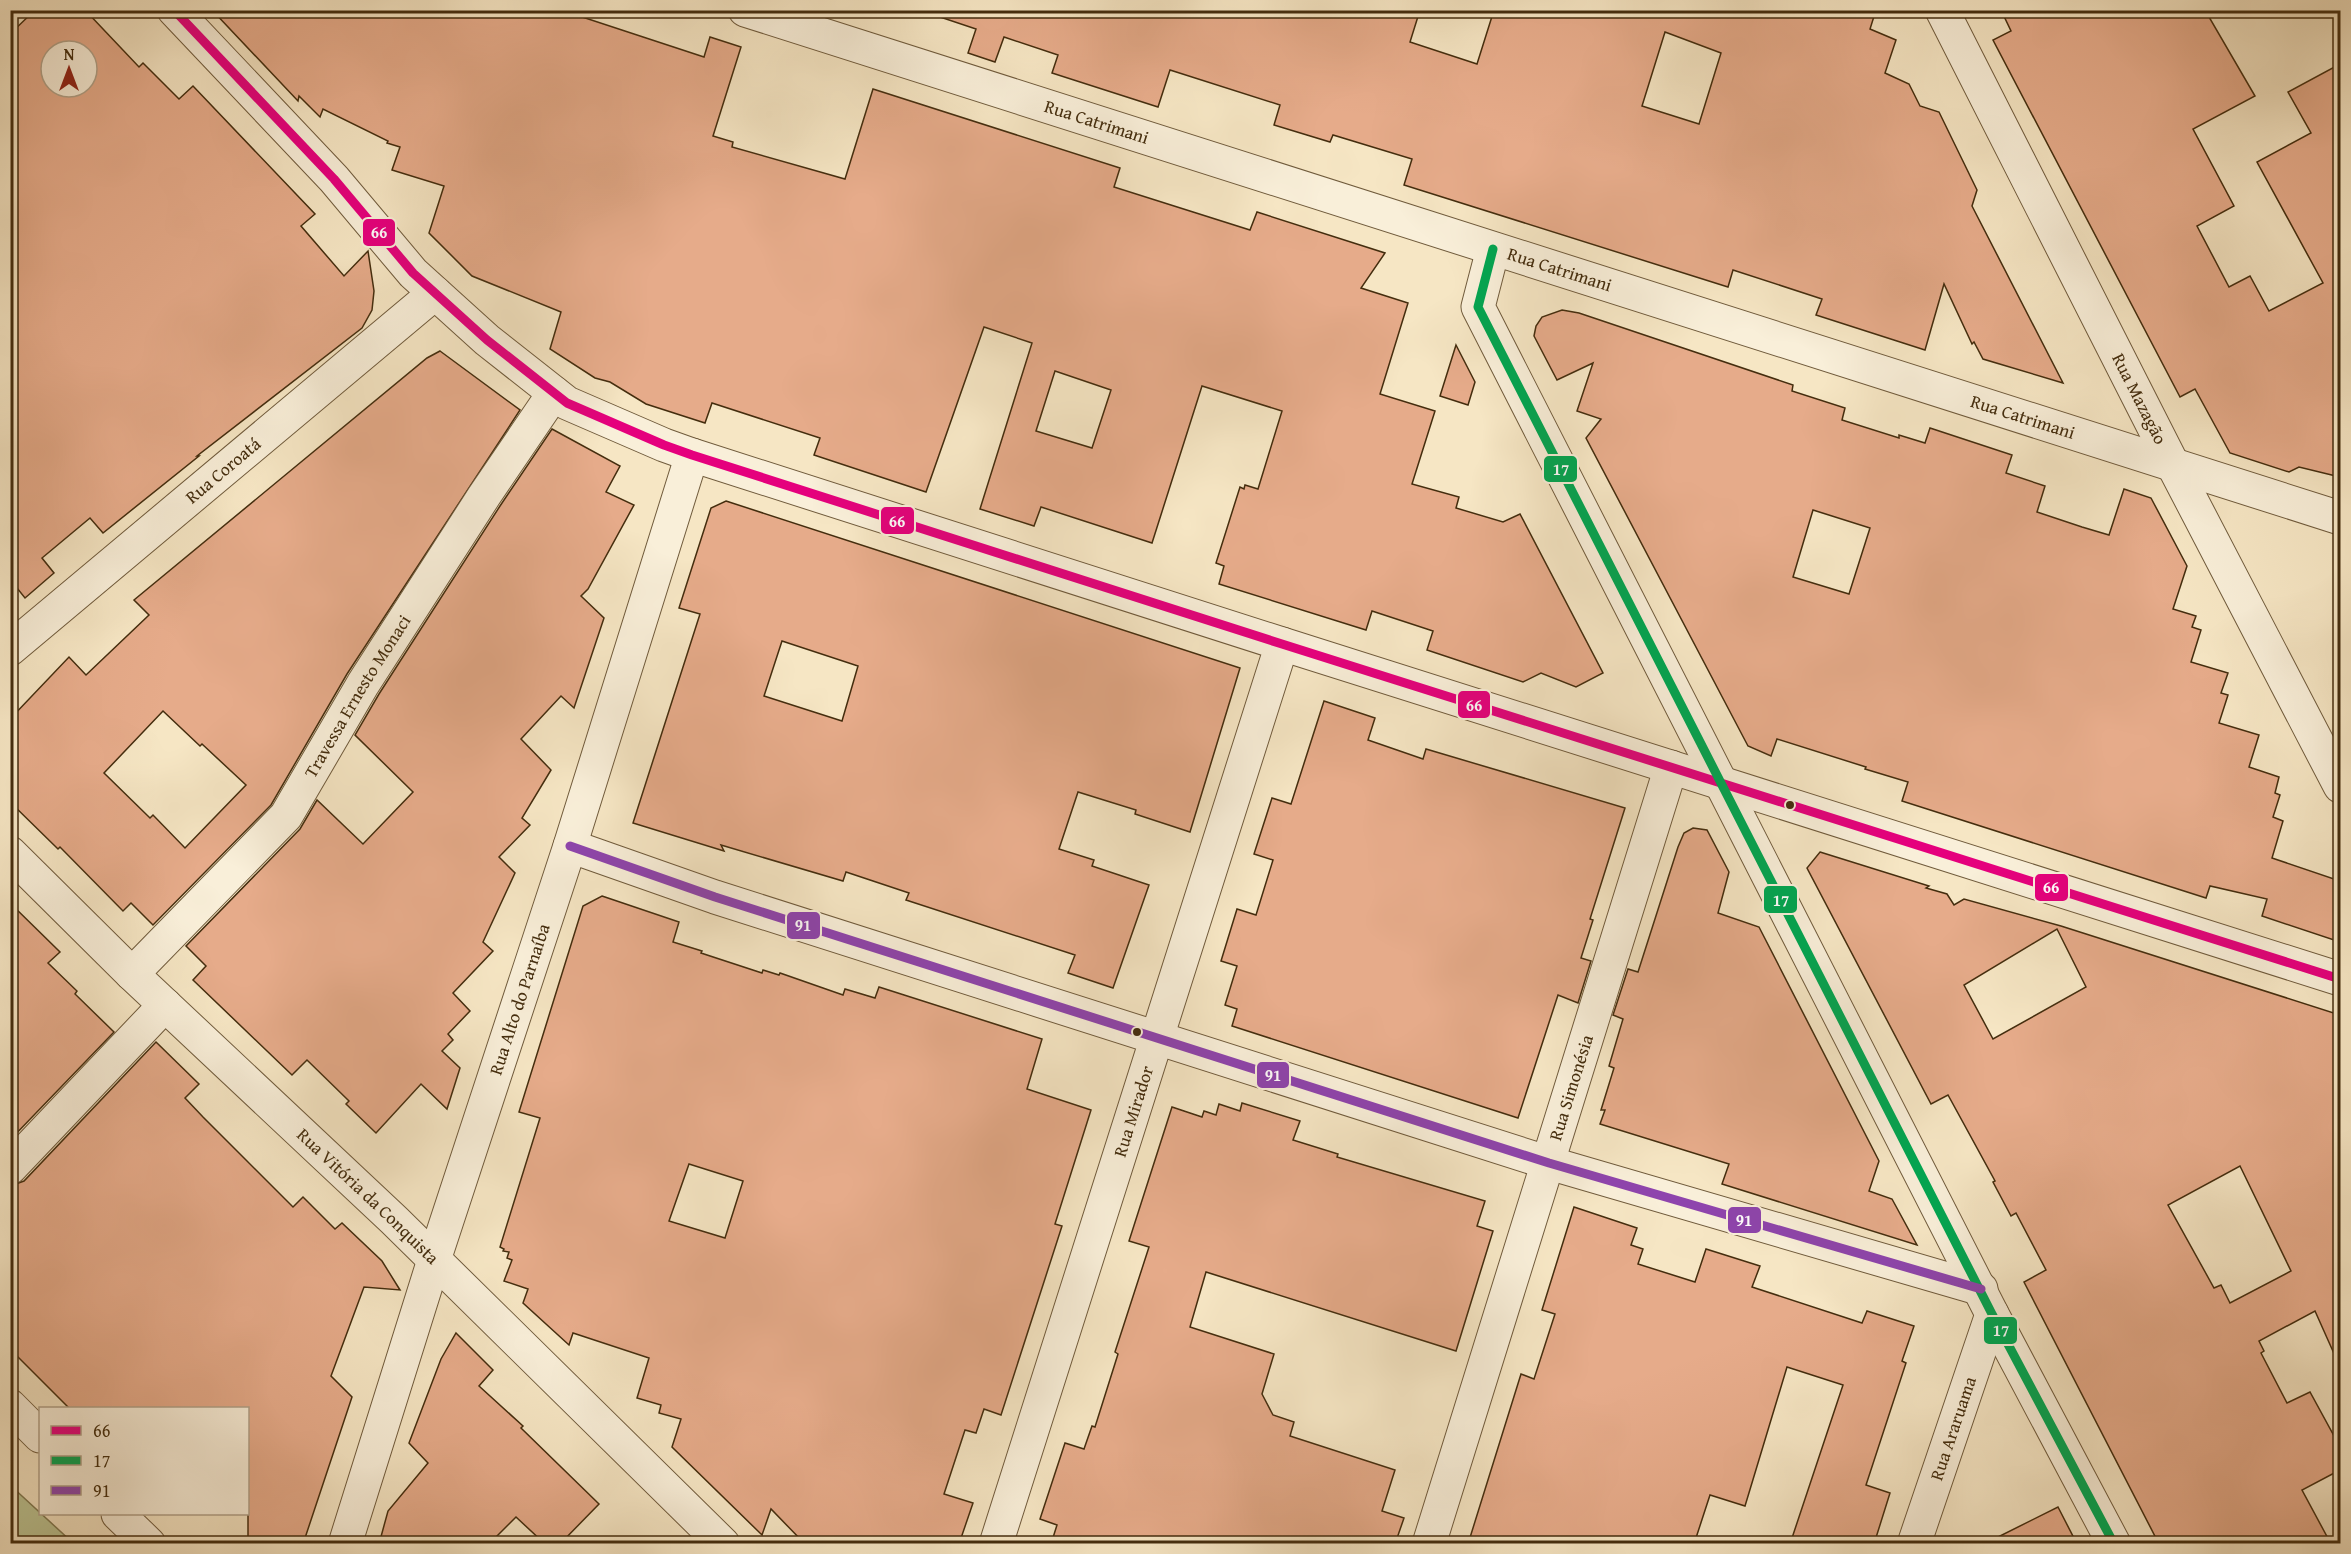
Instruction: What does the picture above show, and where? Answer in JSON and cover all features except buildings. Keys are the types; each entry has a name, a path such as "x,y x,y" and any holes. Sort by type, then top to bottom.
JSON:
{"street":[{"path":"174,10 334,179 413,273 487,340 567,403 692,455 2340,979"},
{"name":"Rua Catrimani","path":"745,10 2340,518"},
{"name":"Rua Mazagão","path":"1942,10 2173,465 2340,786"},
{"path":"1493,249 1478,307 1986,1301 2114,1544"},
{"name":"Rua Coroatá","path":"10,649 435,292"},
{"name":"Travessa Ernesto Monaci","path":"132,974 286,816 363,684 484,496 554,393"},
{"name":"Rua Alto do Parnaíba","path":"345,1544 434,1260 570,846 692,455"},
{"name":"Rua Mirador","path":"996,1544 1282,644"},
{"name":"Rua Simonésia","path":"1429,1544 1671,767"},
{"path":"570,846 715,897 1986,1301"},
{"name":"Rua Vitória da Conquista","path":"10,852 132,974 394,1220 723,1544"},
{"path":"10,1168 165,1005"},
{"name":"Rua Araruama","path":"1914,1544 1986,1301"},
{"path":"10,1406 39,1435"},
{"path":"119,1515 148,1544"}],"green space":[{"path":"10,1485 39,1512 39,1515 43,1515 73,1543 11,1543"}],"transit line":[{"name":"66","path":"174,10 334,179 413,273 487,340 567,403 692,455 2340,979"},
{"name":"17","path":"1493,249 1478,307 1992,1314 2114,1544"},
{"name":"91","path":"570,846 715,897 1549,1163 1981,1289"}]}
